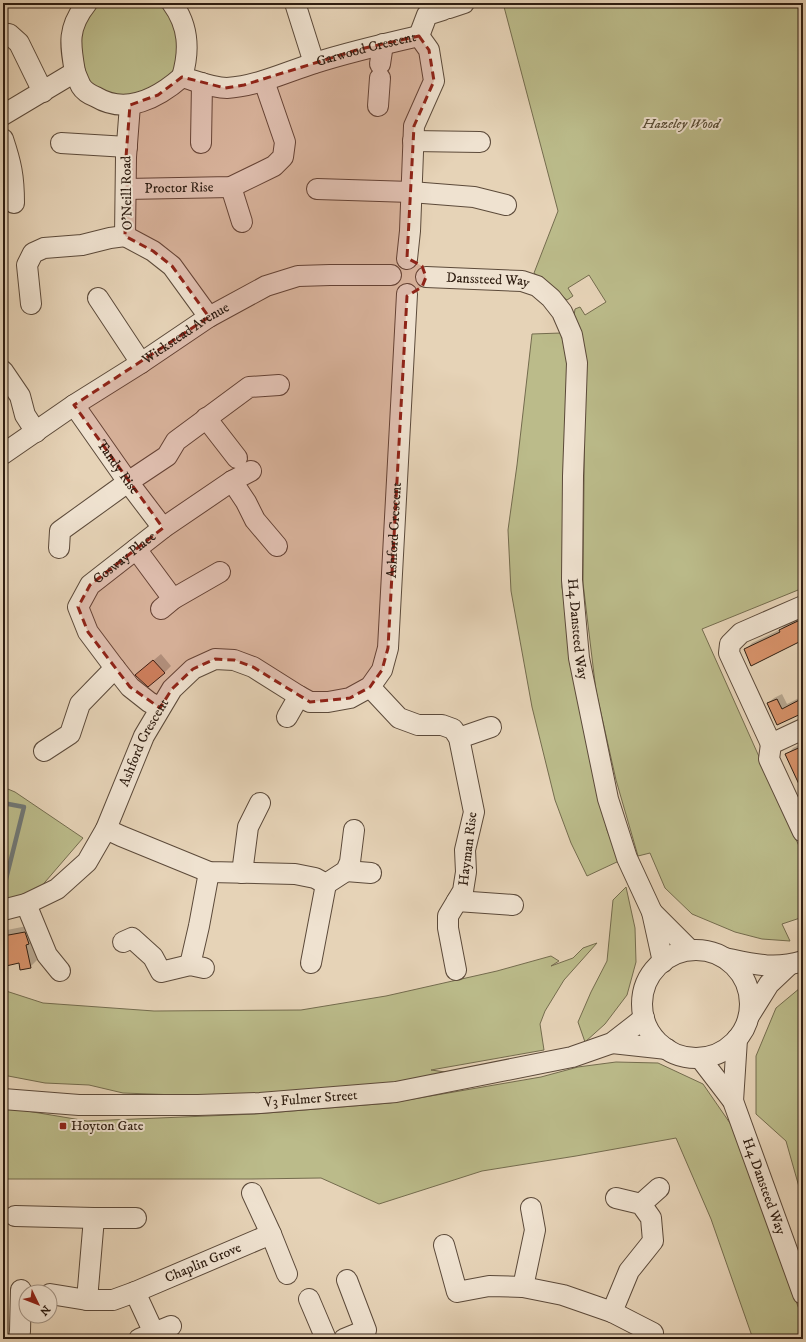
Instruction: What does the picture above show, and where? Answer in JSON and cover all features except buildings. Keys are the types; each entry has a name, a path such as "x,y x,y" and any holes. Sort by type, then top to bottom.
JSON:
{"street":[{"path":"86,3 79,12 72,31 70,44 75,72 82,87 105,103 120,105 130,105 158,94 172,86 182,77 185,67 187,43 184,25 172,3"},
{"path":"295,3 314,63"},
{"path":"419,36 427,15 452,7"},
{"path":"3,33 9,34 19,43 42,92"},
{"name":"Garwood Crescent","path":"182,77 226,88 244,85 264,81 314,63 360,49 419,36 429,50 434,81 414,126 407,259"},
{"path":"378,106 383,44"},
{"path":"3,115 75,72"},
{"name":"Proctor Rise","path":"126,189 231,187 274,166 283,157 285,142 264,81"},
{"path":"201,143 202,83"},
{"name":"O'Neill Road","path":"130,105 127,147 125,236 153,251 172,266 208,317"},
{"path":"3,139 11,161 14,180 14,203"},
{"path":"413,141 480,142"},
{"path":"61,142 127,147"},
{"name":"Proctor Rise","path":"231,187 242,222"},
{"path":"317,189 411,192 474,197 506,205"},
{"path":"31,304 27,265 33,253 44,248 82,245 125,236"},
{"path":"407,259 418,262 422,266 426,277 425,282 418,292 407,294 401,293 393,286 391,275 394,266 402,260 407,259"},
{"name":"Wickstead Avenue","path":"3,454 74,405 141,363 208,317 266,286 298,276 336,274 391,275"},
{"name":"Danssteed Way","path":"426,277 522,281 537,286 551,298 562,312 572,335"},
{"name":"Ashford Crescent","path":"3,910 26,904 57,888 87,862 106,829 144,736 172,689 193,669 215,659 234,660 253,667 310,702 328,702 350,698 370,687 382,670 388,648 407,294"},
{"path":"98,298 141,363"},
{"name":"H4 Dansteed Way","path":"572,335 577,363 573,476 572,580 579,658 608,799 627,858 652,912 663,962"},
{"path":"3,371 20,396 25,415 36,432"},
{"path":"59,548 60,531 167,456 176,441 206,418 249,387 279,385"},
{"name":"Tandy Rise","path":"74,405 128,482 163,528"},
{"name":"Cosway Place","path":"160,708 149,702 130,687 88,632 78,607 90,585 163,528 232,481 244,464 206,418"},
{"path":"232,481 246,502 254,520 277,546"},
{"path":"136,549 167,604 220,572"},
{"path":"803,606 741,633 730,644 729,654 771,744 769,759 803,832"},
{"path":"44,751 70,734 80,704 115,668"},
{"path":"370,687 399,718 418,725 442,725 453,729 459,738 491,727"},
{"path":"288,717 299,696"},
{"path":"771,744 803,729"},
{"name":"Hayman Rise","path":"456,970 448,928 448,916 463,890 466,872 465,850 474,812 459,738"},
{"path":"242,873 248,827 260,802"},
{"path":"106,829 209,872 295,874 315,878 326,884"},
{"path":"346,872 350,862 354,830"},
{"path":"123,942 132,938 154,957 161,972 197,966 199,926 209,872"},
{"path":"311,964 326,884 346,872 371,873"},
{"name":"Hayman Rise","path":"457,901 513,905"},
{"path":"26,904 47,955 60,971"},
{"name":"H4 Dansteed Way","path":"652,912 690,950"},
{"path":"690,950 708,951 724,958 760,966 796,964 769,984 737,1039 727,1048 714,1055 700,1058 683,1056 667,1049 657,1041 649,1030 644,1018 642,1006 643,993 647,981 654,970 676,954 690,950"},
{"path":"724,958 735,966 743,977 749,990 749,1017"},
{"name":"V3 Fulmer Street","path":"5,1100 79,1106 198,1105 260,1103 396,1092 572,1057 612,1043 644,1018"},
{"name":"H4 Dansteed Way","path":"733,1101 737,1039"},
{"name":"V3 Fulmer Street","path":"612,1043 667,1049"},
{"name":"H4 Dansteed Way","path":"700,1058 733,1101 803,1294"},
{"path":"641,1204 659,1188"},
{"path":"252,1193 287,1274"},
{"path":"612,1312 629,1271 653,1241 651,1218 641,1204 616,1198"},
{"path":"523,1287 535,1230 531,1208"},
{"path":"15,1216 136,1218"},
{"path":"87,1300 94,1218"},
{"name":"Chaplin Grove","path":"58,1295 87,1300 112,1300 135,1292 271,1234"},
{"path":"444,1245 457,1292 489,1286 523,1287 563,1295 612,1312 655,1337"},
{"path":"344,1339 368,1335 347,1280"},
{"path":"135,1292 155,1333"},
{"path":"309,1299 326,1339"},
{"path":"19,1339 20,1324"}],"highlighted area":[{"path":"419,36 429,50 434,81 414,126 407,258 422,266 426,277 422,287 407,296 388,648 382,670 370,687 350,698 310,702 253,667 234,660 215,659 193,669 172,689 160,708 130,687 88,632 78,607 90,585 163,528 74,405 209,317 172,266 153,251 125,236 126,157 130,105 158,95 182,77 225,88 244,85 360,49"}],"green space":[{"path":"96,3 163,4 174,17 180,61 166,84 120,99 90,83 75,51 89,9"},
{"name":"Hazeley Wood","path":"503,3 803,3 803,588 702,629 803,855 803,917 782,924 790,941 762,939 735,932 692,914 665,888 650,853 638,856 616,780 596,691 583,583 585,380 574,316 575,309 580,307 585,315 606,302 589,275 568,288 573,296 567,300 534,273 558,211"},
{"path":"561,333 568,365 562,587 590,752 607,830 619,861 587,876 571,843 555,800 532,707 511,591 508,530 532,334"},
{"path":"3,787 15,792 83,838 33,896 3,901"},
{"path":"626,887 635,928 636,962 627,995 605,1024 585,1042 578,1022 607,961 613,900"},
{"path":"597,943 564,980 545,1011 540,1024 544,1050 431,1070 453,1073 399,1083 232,1097 123,1093 89,1085 45,1083 3,1075 3,990 43,1003 154,1011 301,1010 386,996 497,971 551,956 559,961 551,966 573,958 583,948"},
{"path":"803,987 803,1201 786,1141 756,1114 756,1056 776,1008"},
{"path":"616,1062 658,1063 703,1084 732,1126 803,1320 803,1339 753,1339 711,1219 676,1138 482,1171 379,1204 321,1178 3,1179 3,1107 87,1121 255,1114 390,1103 541,1077 578,1067"}],"waterway":[{"path":"3,803 24,807 4,887"}],"place":[{"name":"Hoyton Gate","path":"63,1126"}]}
